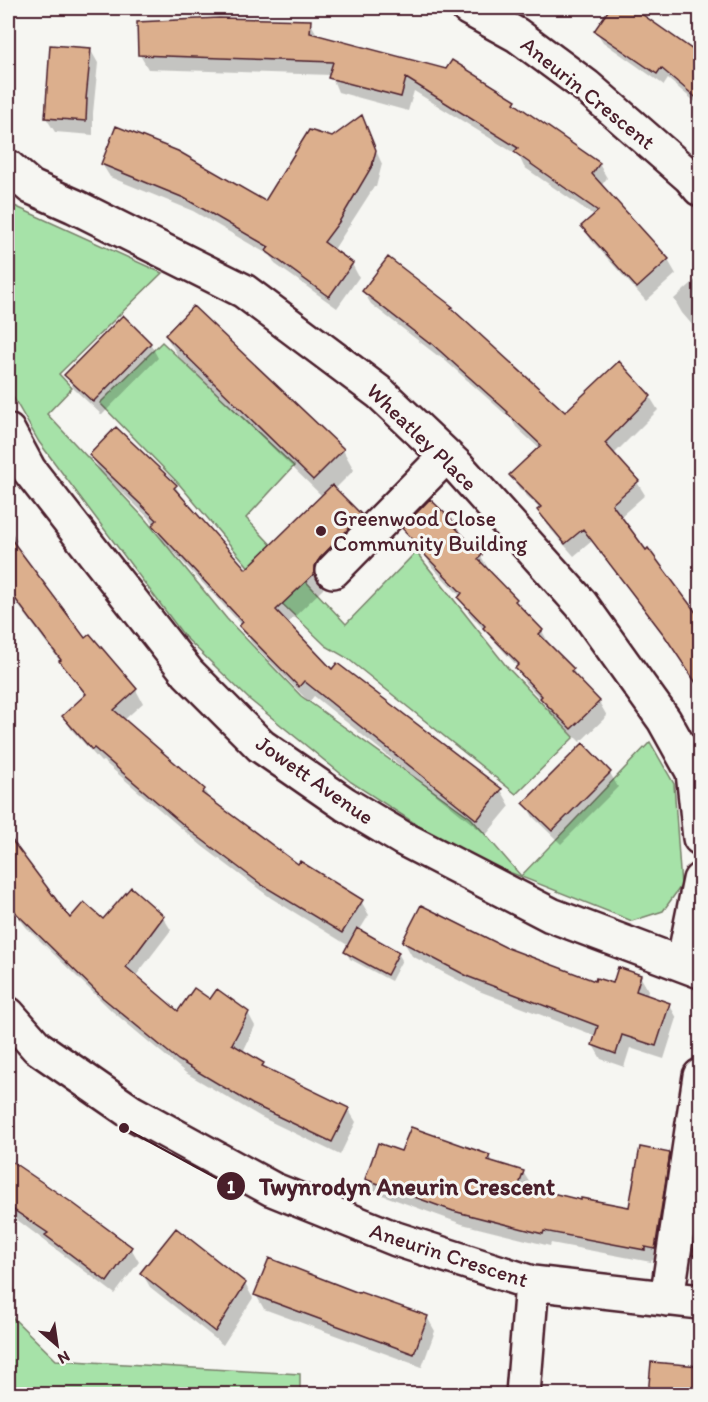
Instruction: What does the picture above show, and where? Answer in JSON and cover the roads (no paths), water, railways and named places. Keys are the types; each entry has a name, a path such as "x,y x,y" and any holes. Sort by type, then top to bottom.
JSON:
{"street":[{"name":"Aneurin Crescent","path":"468,8 517,35 586,86 697,179"},
{"name":"Wheatley Place","path":"8,167 31,187 244,291 380,393 446,456 581,604 664,720 693,771 700,838"},
{"name":"Jowett Avenue","path":"8,431 29,470 167,647 188,673 261,746 373,821 521,900 551,915 692,968"},
{"path":"333,571 446,456"},
{"path":"692,968 700,880"},
{"name":"Aneurin Crescent","path":"8,1014 37,1047 131,1112 272,1189 396,1239 531,1283 700,1302"},
{"path":"667,1299 700,1076"},
{"path":"523,1395 531,1283"}],"place":[{"name":"Greenwood Close Community Building","path":"321,531"},
{"name":"Twynrodyn Aneurin Crescent","path":"124,1128"}]}
